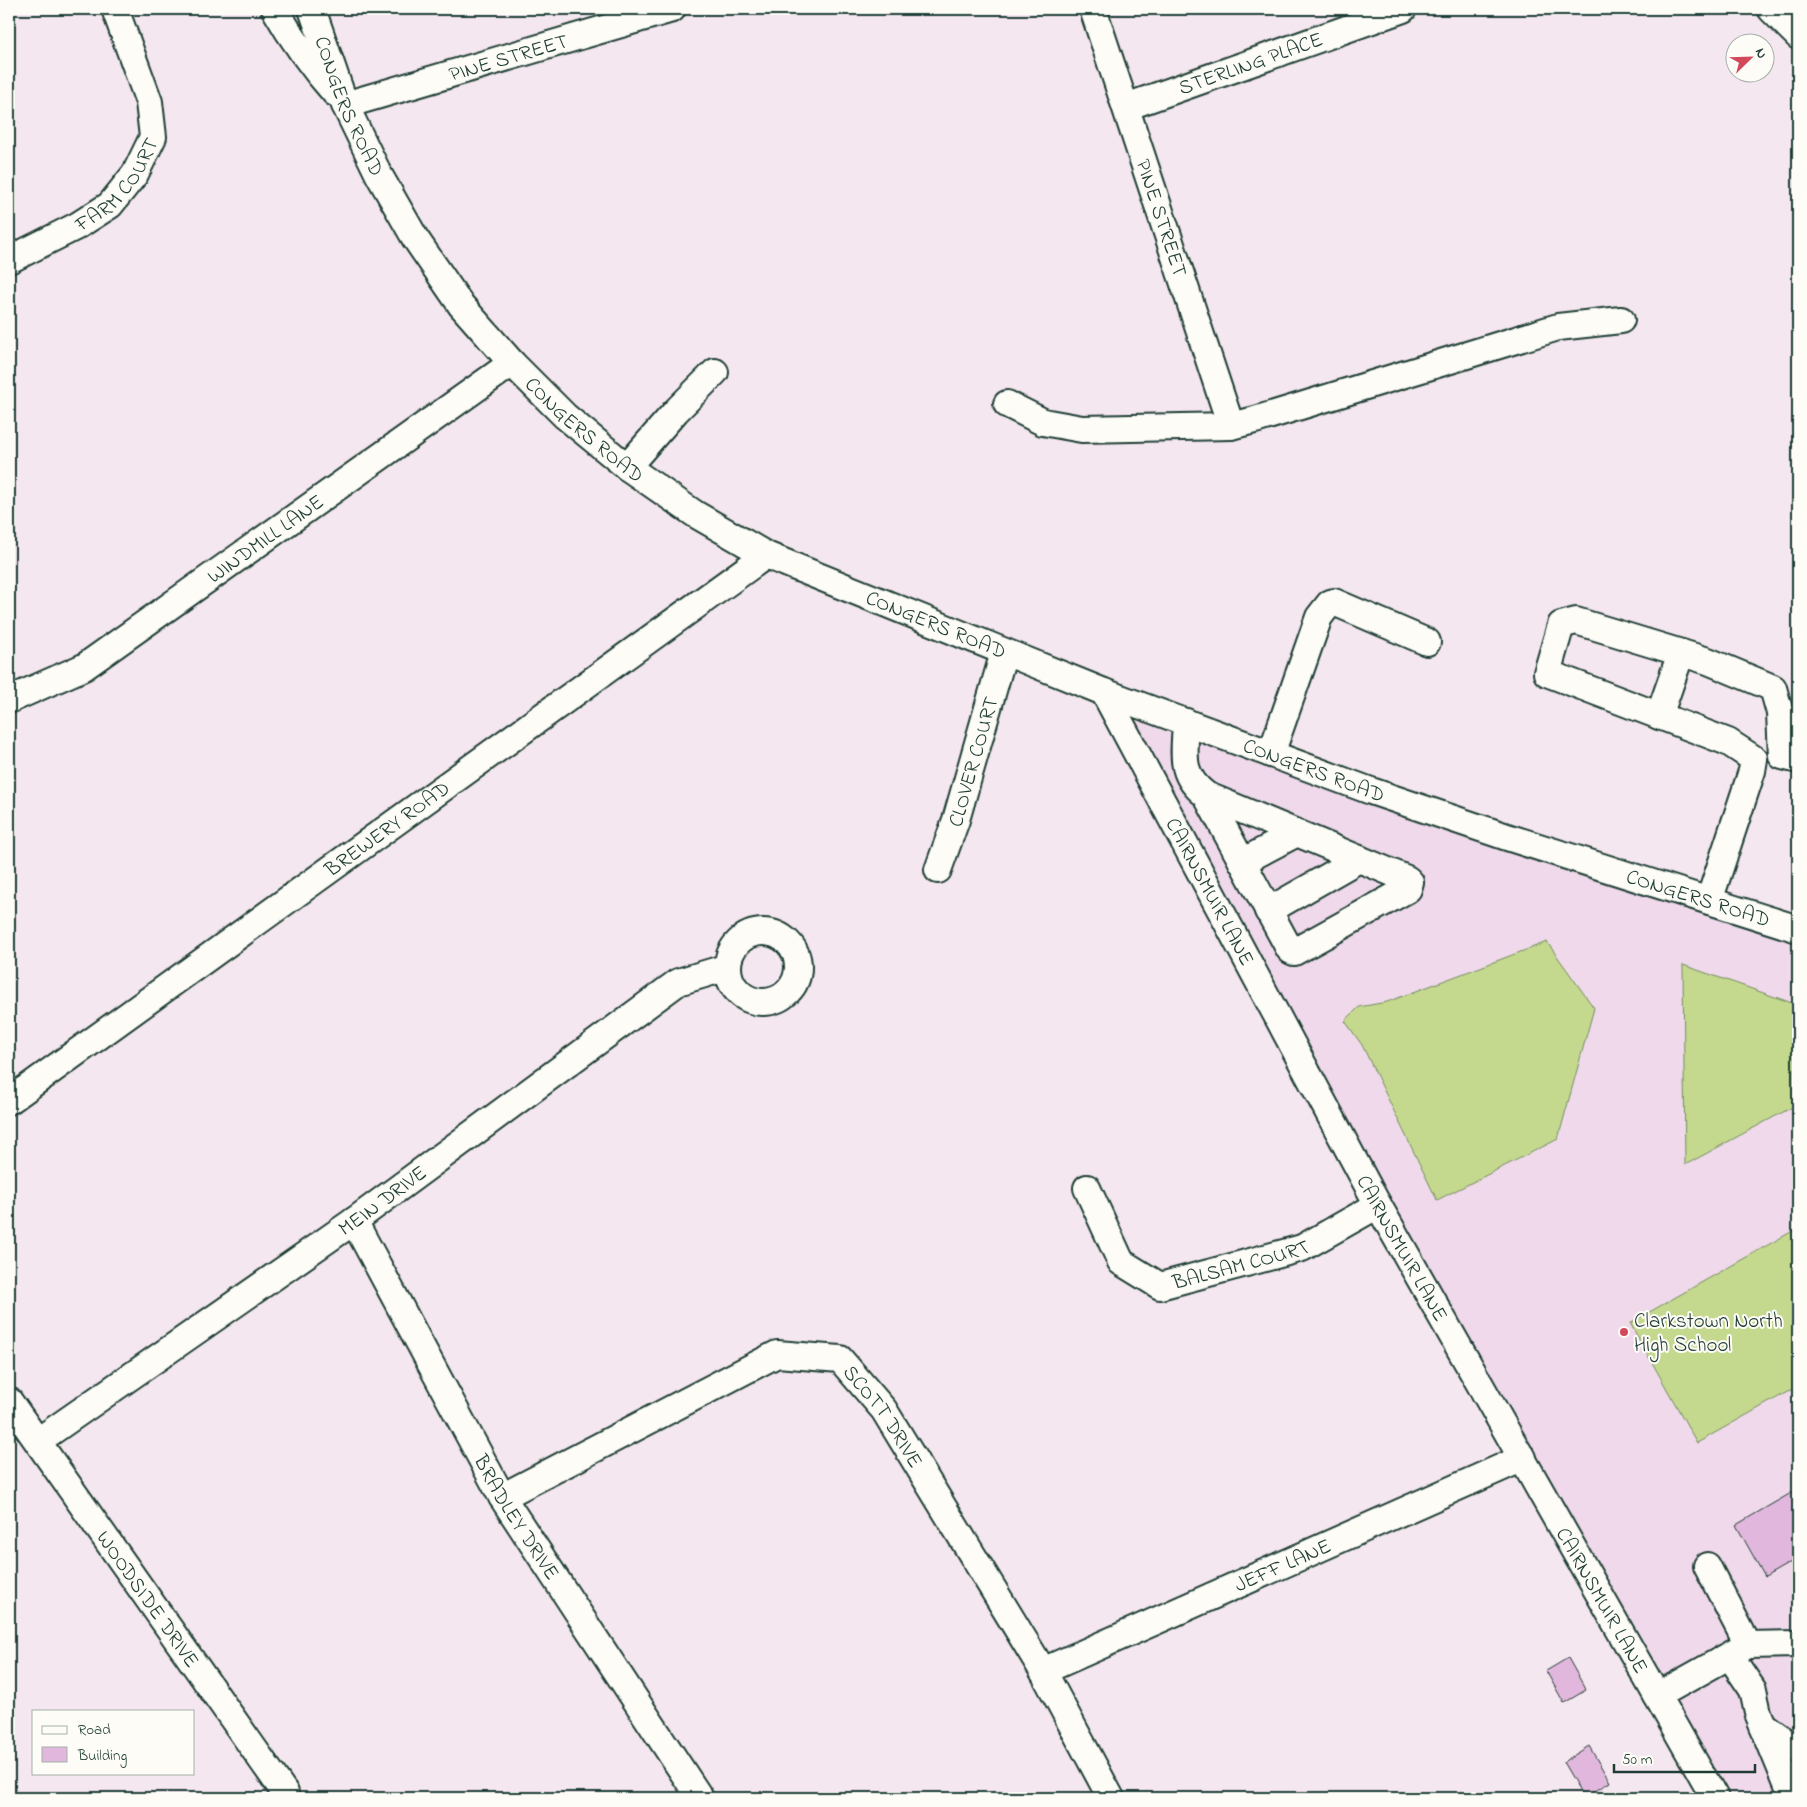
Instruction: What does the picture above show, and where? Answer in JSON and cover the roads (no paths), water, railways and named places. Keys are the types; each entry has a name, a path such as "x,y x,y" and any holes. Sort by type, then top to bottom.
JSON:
{"street":[{"name":"FARM COURT","path":"9,260 78,226 110,205 135,174 153,137 149,102 116,9"},
{"path":"275,9 314,69 345,105"},
{"name":"CONGERS ROAD","path":"312,9 345,105 379,175 414,238 461,305 512,363 565,416 627,467 695,514 766,555 1104,692 1430,811 1798,929"},
{"name":"PINE STREET","path":"1093,9 1231,426"},
{"name":"STERLING PLACE","path":"1126,107 1403,9"},
{"path":"1771,9 1798,36"},
{"name":"PINE STREET","path":"345,105 658,11"},
{"path":"1007,404 1043,422 1082,430 1231,426 1558,327 1621,320"},
{"name":"WINDMILL LANE","path":"9,700 84,667 512,363"},
{"path":"627,467 676,411 715,372"},
{"name":"BREWERY ROAD","path":"9,1101 766,555"},
{"path":"1271,754 1319,617 1330,603 1334,602 1427,642"},
{"path":"1576,621 1681,653 1708,661 1773,688 1790,758 1754,759 1728,742 1547,673 1561,625 1576,621"},
{"name":"CLOVER COURT","path":"938,870 956,820 1004,652"},
{"path":"1659,716 1681,653"},
{"name":"CAIRNSMUIR LANE","path":"1104,692 1378,1205 1715,1798"},
{"path":"1186,722 1184,764 1194,786 1206,795 1407,879 1410,882 1408,889 1294,952 1290,950 1268,911 1206,795"},
{"path":"1709,901 1752,771 1754,759"},
{"path":"1242,862 1297,833"},
{"path":"1268,911 1360,859"},
{"name":"MEIN DRIVE","path":"38,1441 354,1221 678,982 728,967"},
{"name":"BALSAM COURT","path":"1087,1188 1121,1262 1160,1286 1302,1248 1378,1205"},
{"name":"BRADLEY DRIVE","path":"354,1221 502,1497 700,1798"},
{"name":"SCOTT DRIVE","path":"502,1497 778,1354 840,1359 884,1410 1043,1670 1111,1798"},
{"name":"WOODSIDE DRIVE","path":"9,1401 285,1793 286,1798"},
{"name":"JEFF LANE","path":"1043,1670 1523,1458"},
{"path":"1707,1566 1739,1650 1763,1725 1793,1798"},
{"path":"1658,1696 1739,1650 1798,1644"},
{"path":"1763,1725 1798,1750"}],"place":[{"name":"Clarkstown North High School","path":"1624,1332"}]}
